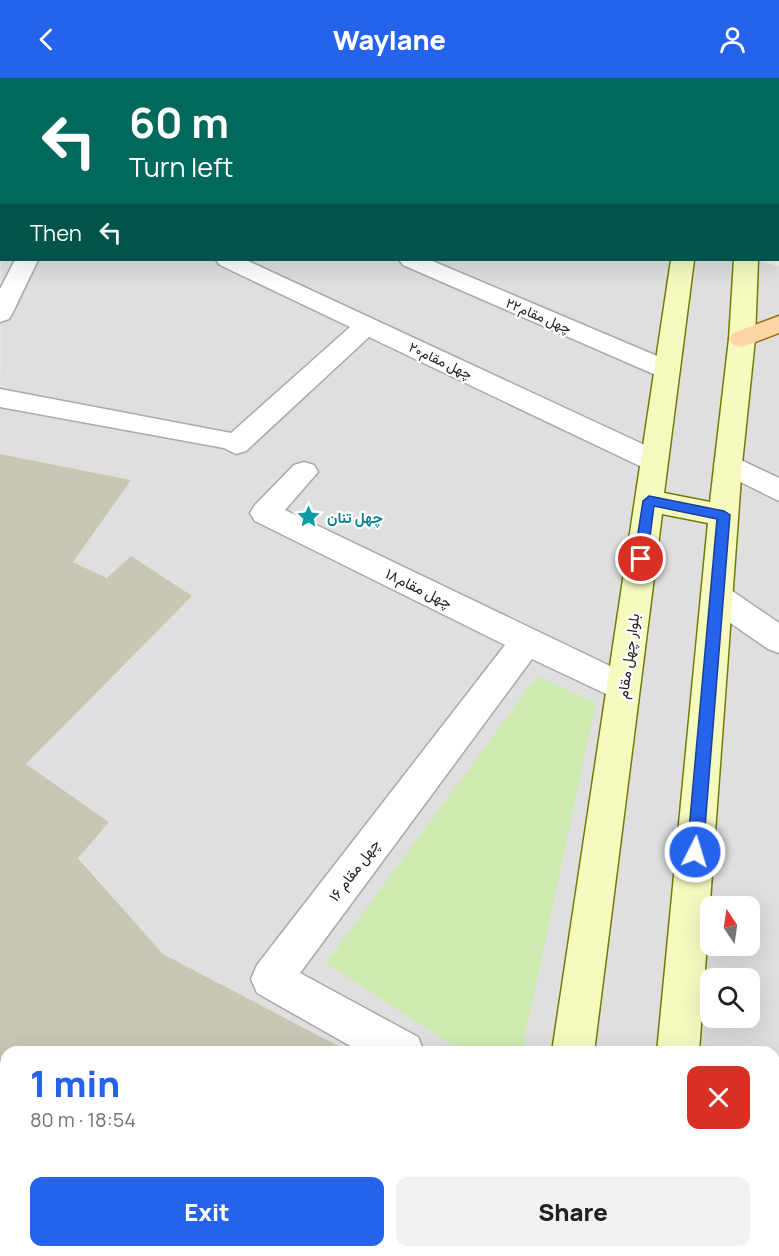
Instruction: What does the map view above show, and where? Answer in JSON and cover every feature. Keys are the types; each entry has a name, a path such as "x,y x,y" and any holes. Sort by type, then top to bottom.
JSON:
{"main road":[{"name":"بلوار چهل مقام","path":"574,1046 682,261"},
{"path":"679,1046 728,464 742,339 746,261"},
{"path":"742,339 779,324"},
{"path":"649,501 724,515"}],"street":[{"path":"0,314 26,261"},
{"name":"چهل مقام۲۰","path":"230,261 654,461"},
{"name":"چهل مقام۲۲","path":"413,261 667,370"},
{"path":"0,398 229,442 367,325"},
{"path":"728,464 779,491"},
{"name":"۱۸چهل مقام","path":"304,472 265,513 623,688"},
{"path":"717,597 779,640"},
{"name":"چهل مقام ۱۶","path":"392,1046 271,979 527,640"}],"shaded area":[{"path":"1,261 758,261 779,266 779,1046 338,1046 163,954 78,857 109,822 26,764 192,596 108,578 73,562 130,480 0,454"},
{"path":"0,454 131,480 73,562 107,578 131,556 192,596 26,764 109,822 78,858 163,954 338,1046 0,1046"}],"green space":[{"path":"537,676 596,703 523,1046 453,1046 326,963"}],"place":[{"name":"چهل تنان","path":"309,517"}],"route":[{"path":"641,559 649,501 724,515 695,852"}]}
